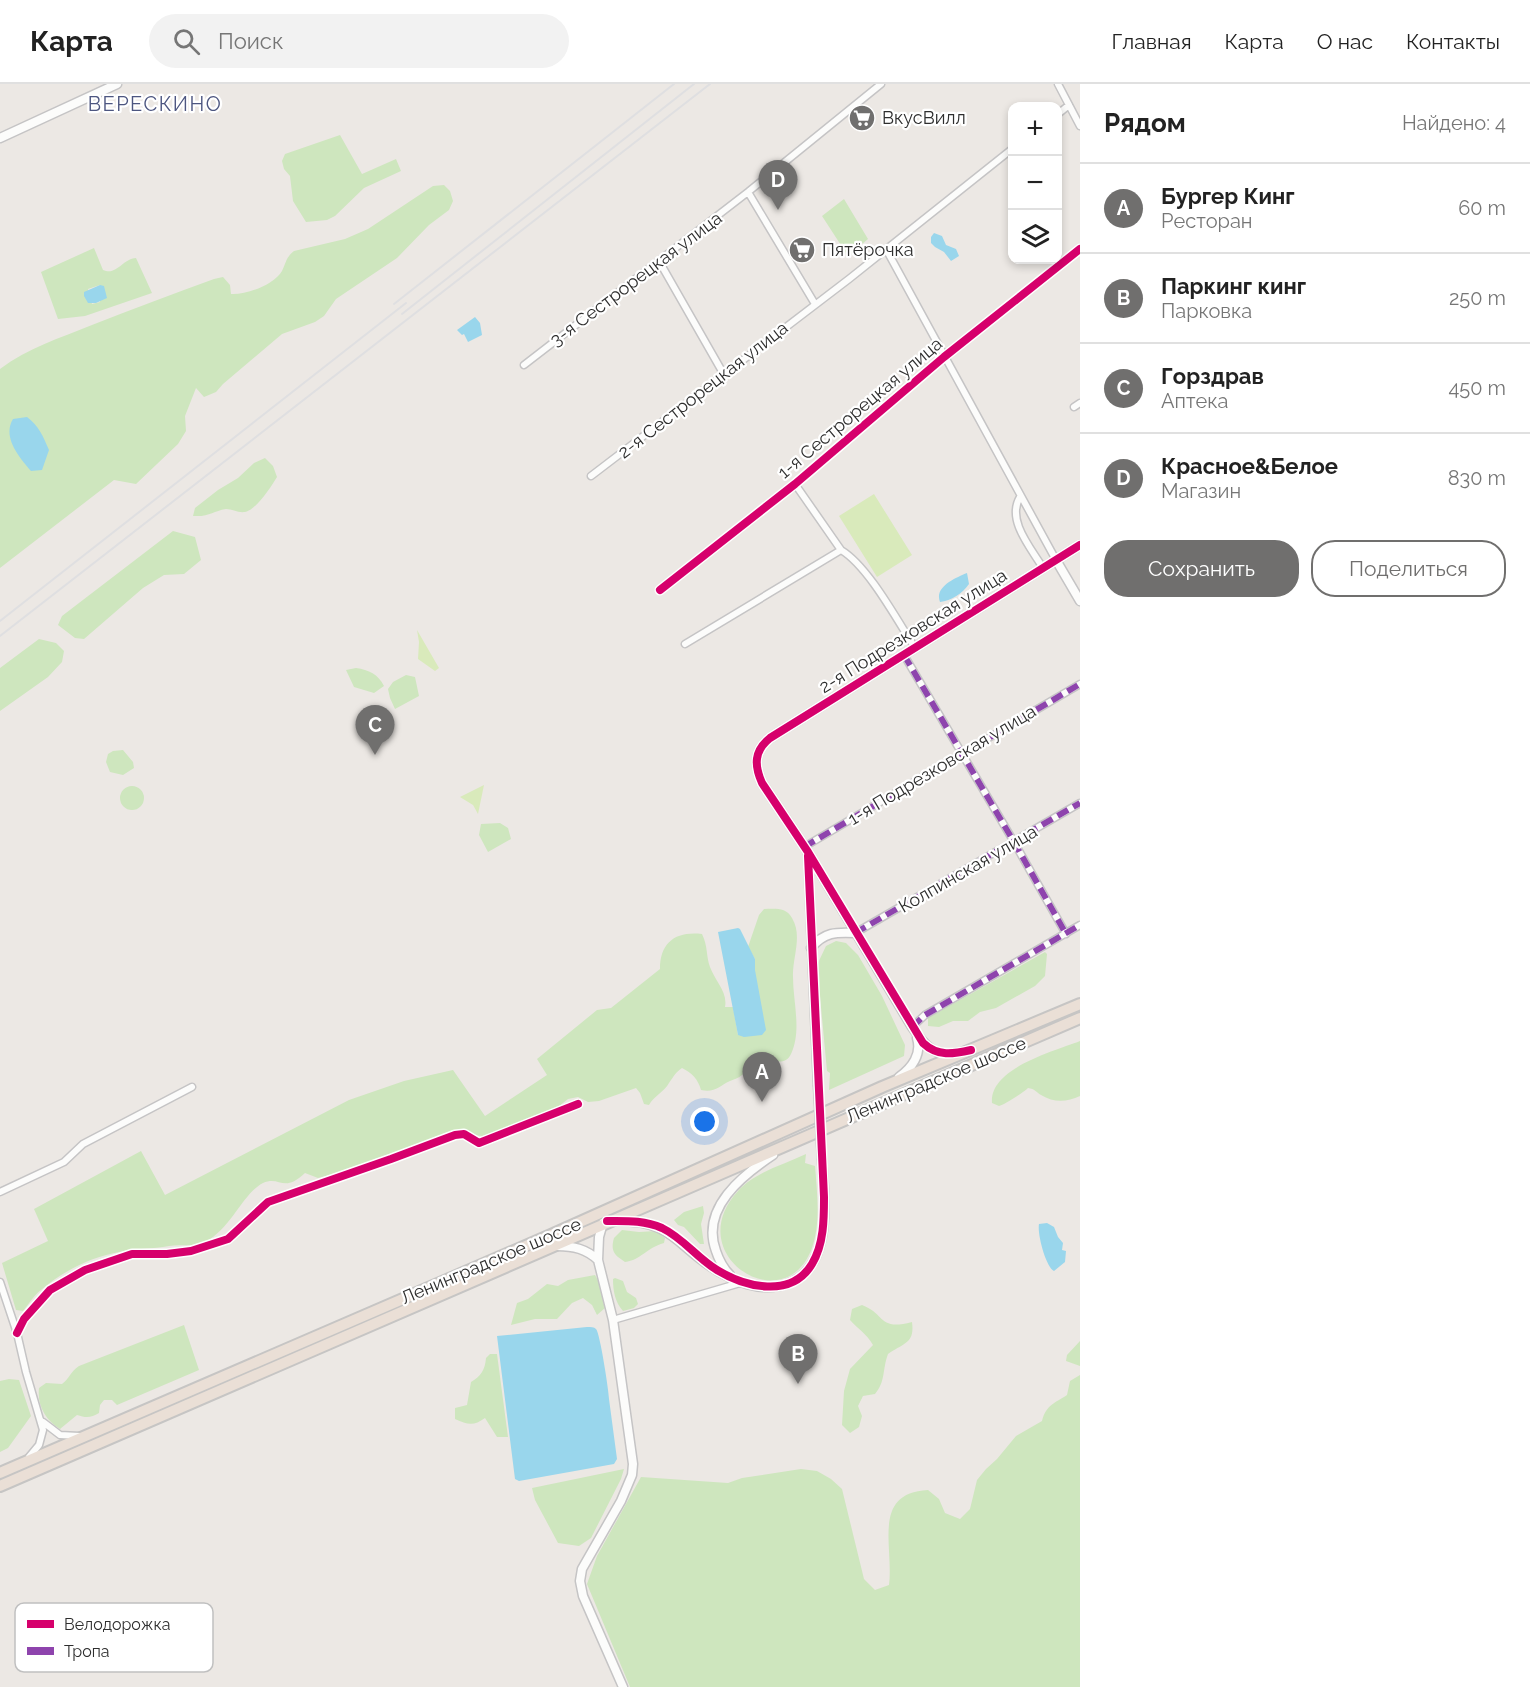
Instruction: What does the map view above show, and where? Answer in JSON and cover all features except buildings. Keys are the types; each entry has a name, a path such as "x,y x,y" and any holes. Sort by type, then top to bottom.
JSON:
{"highway":[{"name":"Ленинградское шоссе","path":"0,1473 562,1230 882,1087 1080,1004"},
{"name":"Ленинградское шоссе","path":"0,1486 1080,1018"}],"street":[{"path":"0,138 117,84"},
{"name":"3-я Сестрорецкая улица","path":"524,365 748,192 880,84"},
{"path":"1058,84 1080,126"},
{"path":"1062,111 1069,105"},
{"name":"2-я Сестрорецкая улица","path":"591,476 1008,152"},
{"path":"748,192 815,304"},
{"path":"886,249 1020,497 1080,601"},
{"name":"1-я Сестрорецкая улица","path":"660,590 795,484 944,357 1080,249"},
{"path":"659,261 723,373"},
{"path":"795,484 841,550 852,556 863,569 915,648"},
{"path":"1020,497 1016,505 1015,517 1043,568"},
{"name":"2-я Подрезковская улица","path":"806,849 762,783 756,757 763,744 1080,545"},
{"path":"685,644 841,550"},
{"path":"904,655 1066,934"},
{"name":"1-я Подрезковская улица","path":"806,849 961,753 1080,684"},
{"name":"Колпинская улица","path":"855,933 1080,803"},
{"path":"806,849 912,1027 924,1043 934,1051 951,1054 971,1050"},
{"path":"623,1687 583,1596 580,1581 586,1559 627,1487 633,1464 613,1320 598,1260 599,1237 605,1222 634,1221 663,1229 712,1267 738,1281 760,1287 782,1286 794,1281 812,1265 823,1229 824,1197 806,849"},
{"path":"912,1027 925,1015 1080,925"},
{"path":"811,948 830,933 855,933"},
{"path":"882,1087 903,1074 916,1059 919,1046 912,1027"},
{"path":"0,1192 64,1162 82,1144 192,1087"},
{"path":"17,1333 24,1319 50,1290 85,1270 132,1254 191,1251 228,1239 268,1202 391,1160 455,1135 464,1134 479,1143 578,1104"},
{"path":"738,1281 720,1261 714,1246 714,1226 720,1205 744,1175 794,1141"},
{"path":"551,1246 578,1248 598,1260"},
{"path":"613,1320 738,1281"},
{"path":"0,1282 17,1333 43,1430 39,1445 22,1463"},
{"path":"41,1419 46,1426 60,1435 72,1437 91,1434"}],"green space":[{"path":"340,135 362,174 396,159 401,171 364,188 335,216 327,220 306,222 293,201 290,176 284,169 282,161 285,154"},
{"path":"444,185 450,191 453,201 449,210 429,225 397,258 336,299 324,316 315,322 282,334 216,392 204,397 196,388 185,416 186,431 178,444 136,484 114,480 0,568 0,369 44,344 214,279 223,277 230,285 231,294 259,288 278,276 294,251 345,239 368,229 433,186"},
{"path":"844,199 868,239 848,256 822,216"},
{"path":"94,248 103,270 112,271 136,258 152,293 85,316 58,319 41,272","holes":["100,285 100,302 92,304 88,289"]},
{"path":"265,458 273,466 277,477 254,507 245,512 226,509 204,516 193,516 195,508 238,478 254,463"},
{"path":"874,494 912,555 877,577 839,516"},
{"path":"173,531 195,537 201,560 184,574 164,575 143,588 84,639 75,638 58,625 62,616"},
{"path":"417,630 439,668 435,671 418,659"},
{"path":"39,639 56,643 64,651 62,662 48,677 0,711 0,668"},
{"path":"356,668 373,673 384,686 374,693 354,687 346,670"},
{"path":"406,675 415,677 419,696 395,709 388,689 393,682"},
{"path":"123,750 133,762 134,768 123,775 110,772 106,762 108,754"},
{"path":"484,785 478,814 473,805 460,797"},
{"path":"127,786 137,786 144,793 144,803 137,810 127,810 120,803 120,793"},
{"path":"500,823 508,828 511,839 488,852 479,835 481,824"},
{"path":"764,909 780,909 790,914 797,932 793,970 796,1036 788,1059 756,1061 739,1077 710,1091 701,1090 694,1077 682,1068 649,1105 644,1104 636,1088 599,1101 588,1102 578,1097 568,1099 554,1110 483,1136 454,1132 365,1166 318,1178 305,1173 298,1179 287,1183 269,1181 256,1188 230,1220 205,1242 131,1250 98,1257 59,1277 38,1292 23,1311 16,1310 2,1263 48,1241 34,1209 141,1151 165,1195 349,1100 404,1081 453,1070 485,1116 547,1075 537,1059 597,1010 611,1008 660,969 666,945 684,934 702,934 710,967 725,996 725,1007 733,1007 738,1035 755,970 755,959 748,947 759,915"},
{"path":"836,941 846,943 858,955 882,996 905,1045 904,1056 829,1090 830,1073 827,1071 817,965 826,946"},
{"path":"1045,952 1047,954 1045,976 1035,986 996,1008 980,1012 968,1021 953,1021 939,1027 928,1026 928,1018"},
{"path":"1080,1041 1080,1096 1070,1100 1056,1100 1046,1098 1028,1088 1002,1105 992,1103 994,1091 1001,1080 1012,1071 1040,1056"},
{"path":"806,1154 805,1163 815,1166 817,1186 818,1207 812,1248 799,1269 781,1279 761,1279 743,1271 728,1257 721,1237 723,1215 745,1184 761,1174"},
{"path":"703,1206 701,1224 704,1244 700,1244 674,1220 684,1212"},
{"path":"622,1230 656,1231 665,1238 664,1243 625,1262 613,1250 614,1238"},
{"path":"595,1275 605,1308 597,1315 592,1305 583,1298 572,1303 557,1319 535,1319 511,1325 517,1303 528,1299 547,1284 558,1286 568,1280"},
{"path":"613,1279 623,1281 627,1292 636,1298 638,1304 634,1308 623,1311 620,1308 614,1292"},
{"path":"862,1305 888,1323 912,1322 912,1335 907,1342 888,1354 881,1385 875,1394 863,1396 858,1406 862,1416 859,1427 850,1433 842,1425 844,1391 850,1369 873,1345 850,1320 852,1309"},
{"path":"184,1325 199,1370 117,1405 112,1400 104,1400 100,1405 99,1413 88,1417 77,1415 60,1429 46,1417 39,1400 39,1388 46,1383 62,1384 79,1366"},
{"path":"1080,1341 1080,1366 1066,1361 1067,1355"},
{"path":"490,1354 497,1354 508,1437 497,1437 485,1418 471,1424 455,1419 455,1408 467,1405 471,1382 482,1372 486,1358"},
{"path":"1080,1375 1080,1687 630,1687 587,1584 597,1556 641,1477 728,1483 742,1478 801,1469 817,1471 842,1489 864,1579 875,1590 889,1585 889,1524 892,1511 899,1501 910,1493 928,1490 939,1499 945,1513 960,1519 970,1509 977,1480 986,1469 1016,1436 1042,1421 1049,1408 1067,1395 1070,1381"},
{"path":"19,1380 31,1416 8,1448 0,1452 0,1381"},
{"path":"624,1469 591,1538 579,1546 558,1543 535,1500 532,1488"}],"water":[{"path":"934,233 942,236 946,245 956,249 959,256 951,261 944,252 935,247 931,243"},
{"path":"100,285 104,286 107,298 96,303 88,303 84,292"},
{"path":"475,317 480,323 482,335 468,342 464,334 462,335 457,330"},
{"path":"27,417 38,428 49,450 42,470 31,471 17,453 9,433 13,419"},
{"path":"967,573 969,584 952,598 940,602 940,592 943,588 952,580"},
{"path":"738,928 755,959 766,1030 762,1035 744,1037 738,1035 718,932"},
{"path":"1047,1223 1054,1227 1063,1243 1062,1250 1066,1251 1065,1262 1054,1271 1045,1257 1039,1235 1039,1224"},
{"path":"587,1327 596,1329 600,1341 617,1459 614,1464 519,1481 515,1479 497,1336"}],"railway":[{"path":"394,304 674,84"},
{"path":"402,314 694,84"},
{"path":"0,636 710,84"},
{"path":"0,621 406,303"}],"marked path":[{"path":"904,655 1066,934"},
{"path":"804,847 1080,684"},
{"path":"855,933 1080,803"},
{"path":"912,1027 925,1015 1080,925"}],"cycle path":[{"path":"660,590 795,484 944,357 1080,249"},
{"path":"971,1050 940,1052 934,1051 923,1043 808,852 762,783 757,764 758,753 770,738 1080,545"},
{"path":"607,1221 642,1222 662,1228 677,1237 717,1270 754,1285 780,1286 792,1282 803,1275 812,1264 821,1240 824,1197 808,856"},
{"path":"17,1333 24,1319 50,1290 85,1270 132,1254 191,1251 228,1239 268,1202 455,1135 464,1134 479,1143 578,1104"}],"place":[{"name":"ВкусВилл","path":"862,118"},
{"name":"Красное&Белое","path":"778,210"},
{"name":"Пятёрочка","path":"802,250"},
{"name":"Горздрав","path":"375,755"},
{"name":"Бургер Кинг","path":"762,1102"},
{"name":"Паркинг кинг","path":"798,1384"}],"district":[{"name":"ВЕРЕСКИНО","path":"155,104"}]}
